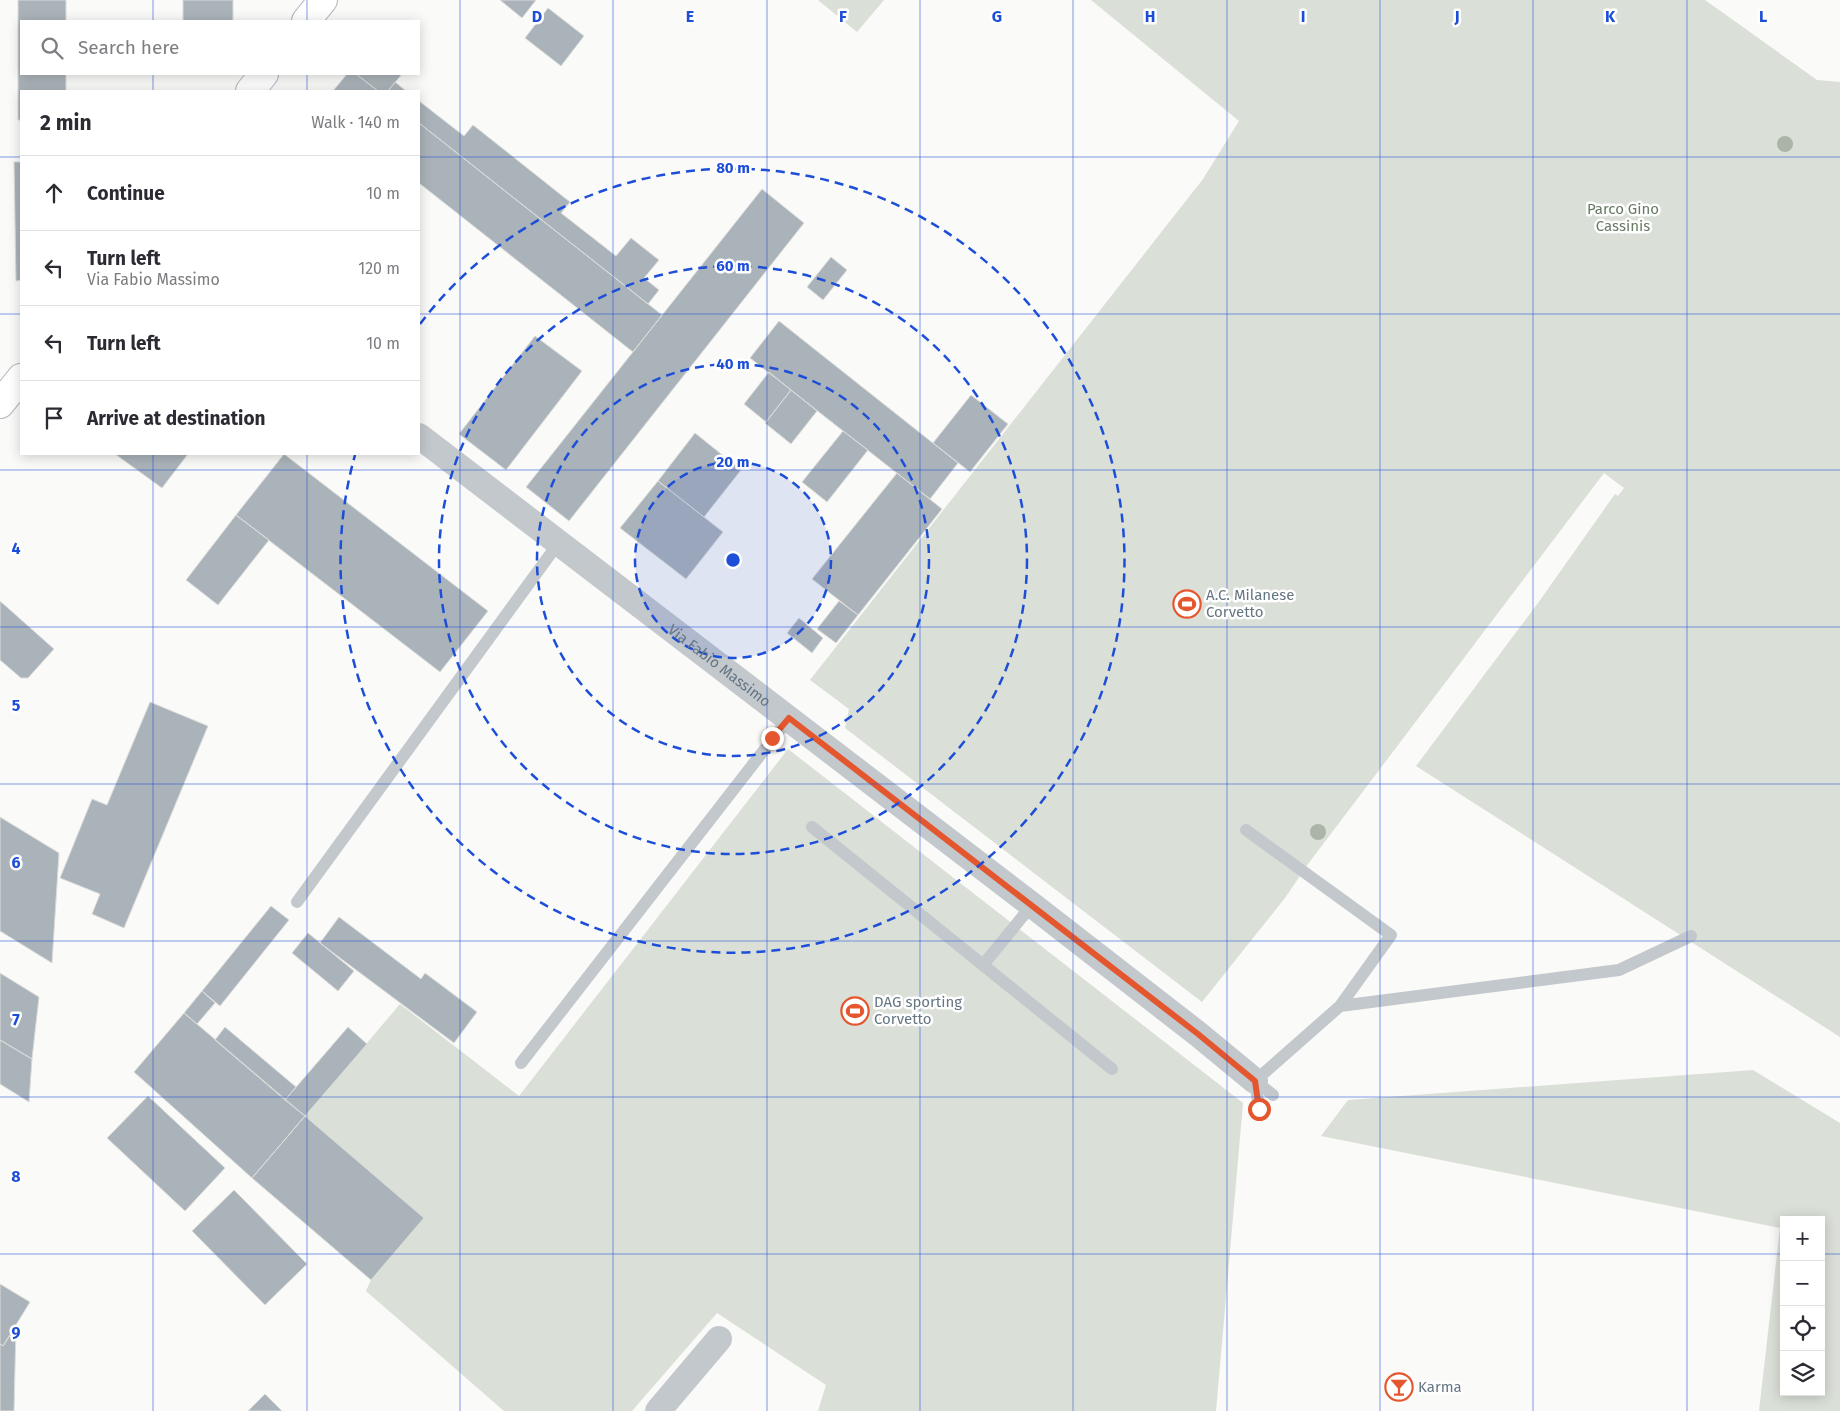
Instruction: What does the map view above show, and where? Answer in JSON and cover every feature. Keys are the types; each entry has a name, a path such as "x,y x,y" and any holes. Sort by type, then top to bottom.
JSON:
{"main road":[{"path":"307,20 323,0"},
{"path":"251,90 263,75"},
{"path":"0,404 20,379"}],"street":[{"name":"Via Fabio Massimo","path":"420,437 557,544 789,718 1032,905 1264,1088"},
{"path":"658,1411 719,1339"}],"lane":[{"path":"297,902 557,544"},
{"path":"521,1063 789,718"},
{"path":"812,827 1112,1069"},
{"path":"1246,830 1391,935 1340,1006 1264,1088 1259,1109"},
{"path":"983,965 1032,905"},
{"path":"1340,1006 1619,970 1691,936"}],"green space":[{"path":"818,0 884,0 857,32"},
{"name":"Parco Gino Cassinis","path":"1091,0 1705,0 1817,80 1840,82 1840,1037 1416,766 1538,603 1615,494 1618,496 1624,488 1604,473 1308,864 1285,898 1202,1002 845,728 849,709 810,680 1203,179 1239,121"},
{"name":"DAG sporting Corvetto","path":"788,749 1243,1103 1216,1411 818,1411 826,1385 717,1313 632,1411 504,1411 366,1291 371,1280 424,1218 305,1116 400,1004 519,1096"},
{"path":"1753,1070 1840,1123 1840,1411 1759,1411 1780,1228 1321,1136 1348,1100"}],"building":[{"path":"18,0 66,0 66,20 20,20 20,75 66,75 66,90 20,90 20,120 18,120"},
{"path":"183,0 233,0 233,20 183,20"},
{"path":"500,0 536,0 522,18"},
{"path":"548,8 584,36 561,66 525,38"},
{"path":"346,75 357,75 377,90 334,90"},
{"path":"357,75 401,75 389,90 377,90"},
{"path":"395,82 405,90 389,90"},
{"path":"420,102 464,136 473,125 570,202 561,213 616,256 631,238 659,260 644,278 659,290 648,304 420,124"},
{"path":"420,124 662,315 633,352 420,184"},
{"path":"14,162 20,162 20,280 16,281"},
{"path":"762,189 804,223 569,521 526,487"},
{"path":"831,257 847,270 823,300 807,287"},
{"path":"779,321 958,463 930,499 750,358"},
{"path":"535,336 582,371 506,470 459,434"},
{"path":"769,372 791,390 766,422 744,404"},
{"path":"791,390 817,411 791,444 765,423"},
{"path":"971,395 1008,424 970,472 933,443"},
{"path":"843,431 868,450 827,502 802,482"},
{"path":"695,433 741,470 704,517 658,481"},
{"path":"116,455 187,455 162,488"},
{"path":"283,455 285,455 488,611 440,672 236,515"},
{"path":"897,473 942,509 858,615 812,579"},
{"path":"658,481 723,532 686,579 620,528"},
{"path":"236,515 269,540 218,605 186,580"},
{"path":"0,601 54,649 28,678 21,678 0,660"},
{"path":"839,601 858,615 836,643 817,629"},
{"path":"799,618 823,638 812,653 787,633"},
{"path":"150,702 208,726 124,928 92,914 100,894 60,878 92,799 107,805"},
{"path":"0,817 59,853 52,963 0,931"},
{"path":"271,906 289,920 220,1006 202,991"},
{"path":"339,917 421,979 425,973 477,1012 454,1043 320,943"},
{"path":"308,933 354,971 338,991 292,953"},
{"path":"0,973 39,997 32,1059 0,1040"},
{"path":"202,991 215,1003 197,1024 184,1013"},
{"path":"184,1013 305,1116 252,1178 134,1072"},
{"path":"225,1027 296,1087 285,1100 215,1040"},
{"path":"348,1027 367,1044 305,1116 285,1100"},
{"path":"0,1040 32,1059 29,1102 0,1084"},
{"path":"148,1096 225,1168 185,1211 107,1138"},
{"path":"305,1116 424,1218 371,1280 252,1178"},
{"path":"234,1190 307,1264 265,1305 192,1231"},
{"path":"0,1284 30,1302 3,1346 0,1344"},
{"path":"16,1326 14,1411 0,1411 0,1344 3,1346"},
{"path":"265,1394 282,1411 248,1411"}],"place":[{"name":"A.C. Milanese Corvetto","path":"1187,604"},
{"name":"DAG sporting Corvetto","path":"855,1011"},
{"name":"Karma","path":"1399,1387"}],"route":[{"path":"772,738 789,718 1198,1034 1255,1081 1259,1109"}]}
